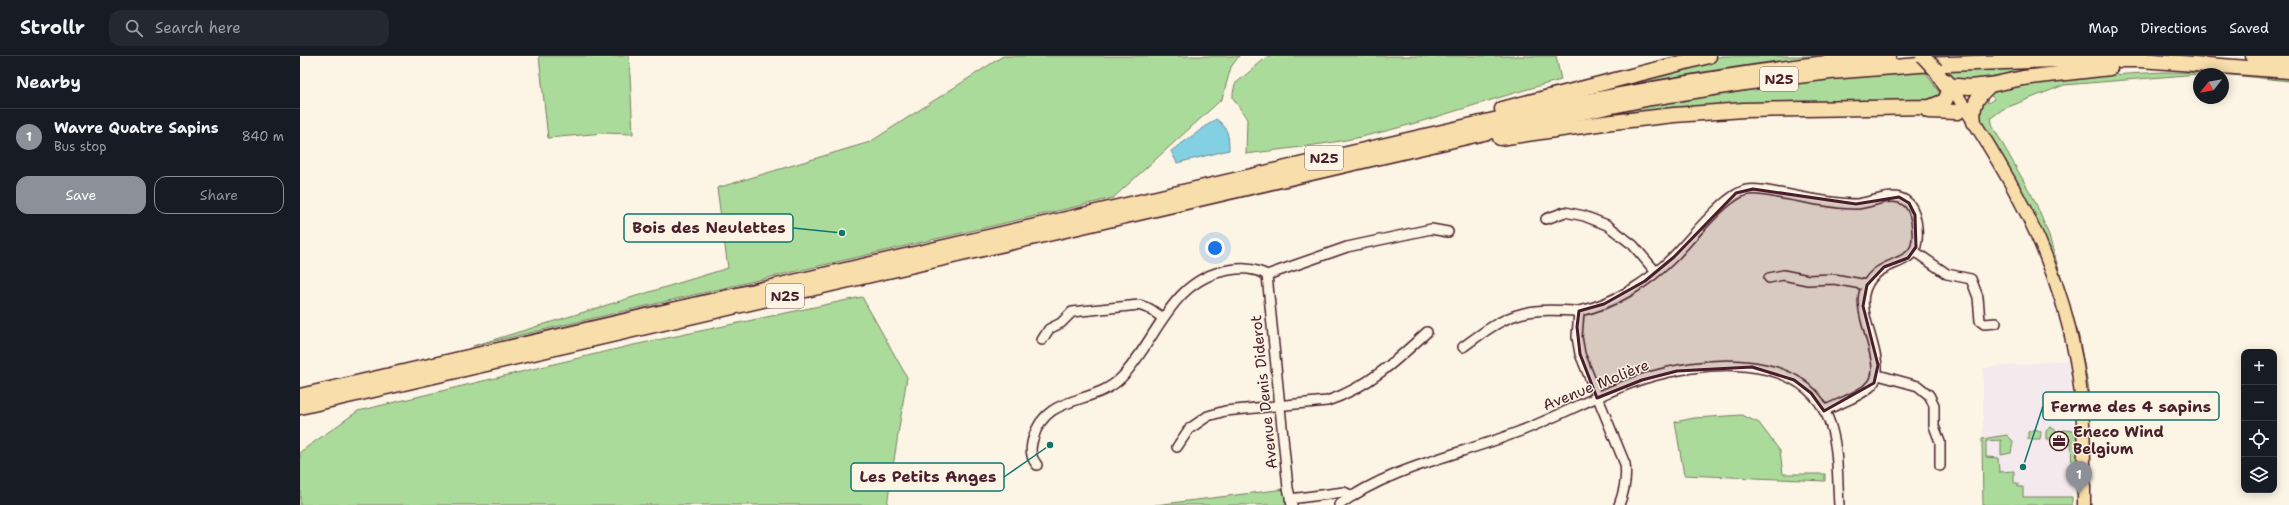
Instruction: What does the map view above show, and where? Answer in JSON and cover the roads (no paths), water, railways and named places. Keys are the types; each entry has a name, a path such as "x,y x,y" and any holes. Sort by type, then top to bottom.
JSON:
{"highway":[{"path":"1709,56 1436,126 1425,141 1436,151 1564,128 1674,115 1744,110 1908,108 1937,105 1944,100 1949,90"},
{"name":"N25","path":"300,407 1649,88 1742,73 1889,56"},
{"path":"1923,56 1936,70 1949,90"},
{"path":"2254,56 2289,60"},
{"path":"1949,90 1990,85 2057,73 2129,67 2140,60"},
{"name":"N25","path":"300,396 1425,141 1651,98 1830,72 1983,62 2140,60 2289,71"},
{"path":"1974,122 1972,111 1975,100 1990,85"},
{"path":"1908,108 1958,112"}],"main road":[{"path":"1949,90 1958,112 2000,165"},
{"path":"1949,90 1974,122 2024,205 2040,239 2063,303 2076,360 2080,389 2084,505"}],"street":[{"path":"1463,347 1501,321 1521,313 1546,310 1579,311 1604,304 1656,272 1732,196 1742,191 1753,189 1856,204 1899,197 1909,203 1915,215 1916,243 1914,250 1908,258 1884,267 1872,277 1867,285 1863,306 1878,365 1878,376 1874,384 1866,390 1824,411"},
{"path":"1546,218 1565,212 1601,222 1628,239 1656,272"},
{"path":"1037,465 1032,457 1031,449 1035,433 1044,419 1058,406 1096,394 1117,382 1129,368 1163,318 1184,291 1212,274 1248,268 1267,275 1347,247 1431,229 1448,232"},
{"path":"1914,250 1947,274 1971,279 1978,297 1980,322 1984,324 1996,323"},
{"path":"1769,278 1784,274 1808,280 1834,279 1867,285"},
{"name":"Avenue Denis Diderot","path":"1267,275 1291,502"},
{"path":"1042,340 1049,329 1061,324 1072,312 1139,305 1150,309 1163,318"},
{"path":"1579,311 1578,337 1580,354 1624,464 1626,474 1625,487 1619,505"},
{"path":"1177,447 1189,429 1208,416 1225,411 1328,401 1343,396 1374,377 1427,332"},
{"name":"Avenue Molière","path":"1339,505 1377,482 1519,432 1642,380 1677,370 1714,366 1752,367 1777,372 1794,380 1811,393 1824,411 1834,441 1839,505"},
{"path":"1878,376 1918,386 1929,395 1934,405 1934,426 1940,442 1940,466"},
{"path":"1291,502 1344,492 1353,496"}],"water":[{"path":"1216,119 1223,125 1227,132 1229,150 1177,163 1171,151"}],"place":[{"name":"Bois des Neulettes","path":"842,233"},
{"name":"Eneco Wind Belgium","path":"2059,441"},
{"name":"Les Petits Anges","path":"1050,445"},
{"name":"Ferme des 4 sapins","path":"2023,467"},
{"name":"Wavre Quatre Sapins","path":"2079,494"}]}
